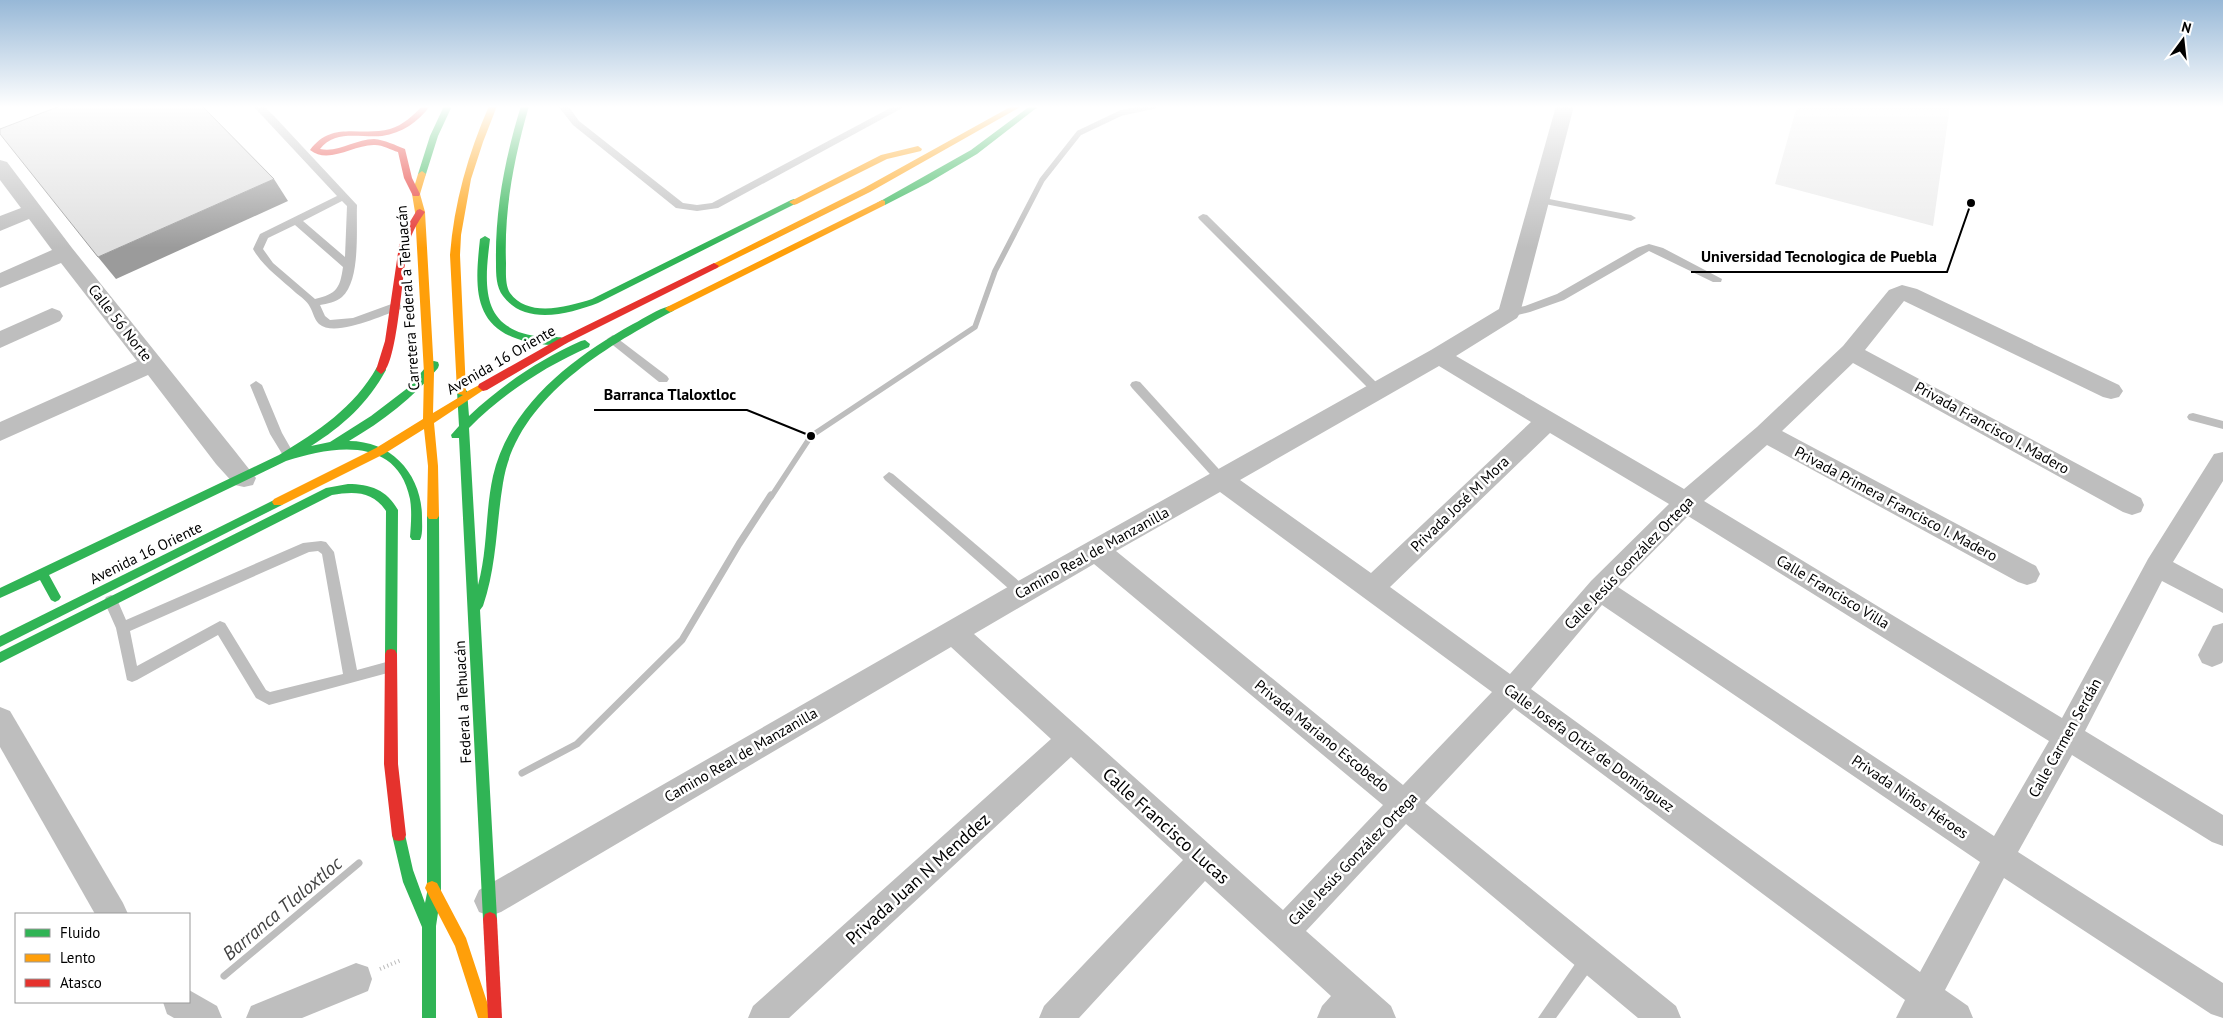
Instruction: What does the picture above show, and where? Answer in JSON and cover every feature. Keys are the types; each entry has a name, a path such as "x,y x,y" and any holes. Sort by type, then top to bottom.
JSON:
{"main road":[{"path":"403,154 408,178 416,194"},
{"name":"Carretera Federal a Tehuacán","path":"429,154 416,194 420,212 429,373 433,401"},
{"path":"284,471 336,444 388,411 429,373 445,350 459,322 455,226 474,154"},
{"path":"511,154 501,217 500,261 503,287 508,296 520,305 538,310 572,309 595,301 884,158 901,154"},
{"path":"588,315 842,190 910,154"},
{"path":"433,466 445,447 464,426 504,390 536,368 859,209 888,190 902,170 918,154"},
{"name":"Avenida 16 Oriente","path":"0,642 296,495 380,451 462,399 563,342 867,190 932,154"},
{"path":"474,614 485,588 492,562 497,484 503,458 530,411 574,364 613,339 925,181 971,154"},
{"path":"0,593 244,486 276,460 334,425 350,411 370,388 382,369 390,350 397,306 400,251 410,225 420,212"},
{"path":"486,224 482,299 484,306 494,321 502,328 535,341 563,342"},
{"name":"Federal a Tehuacán","path":"459,322 495,1018"},
{"name":"Avenida 16 Oriente","path":"519,350 562,328"},
{"name":"Federal a Tehuacán","path":"429,1018 428,948 434,893 433,466 428,420 433,401"},
{"name":"Avenida 16 Oriente","path":"412,414 433,401"},
{"path":"339,457 379,435"},
{"path":"276,460 305,450 336,444 363,445 380,451 399,463 410,482 416,508 416,552"},
{"path":"0,658 330,492 342,489 364,488 383,496 390,502 392,510 391,764 401,853 416,901 429,926"},
{"path":"42,573 55,597"},
{"path":"422,834 427,874 434,893 461,943 477,986 485,1018"}],"street":[{"path":"1509,313 1552,154"},
{"name":"Calle 56 Norte","path":"1,170 225,457 244,486"},
{"path":"0,224 33,210"},
{"path":"0,281 64,252"},
{"name":"Calle Jesús González Ortega","path":"1283,932 1512,691 1600,589 1686,502 1765,433 1852,352 1897,295 1902,292 1909,294 2111,392"},
{"name":"Camino Real de Manzanilla","path":"490,901 1022,592 1439,356 1509,313"},
{"path":"0,340 52,316"},
{"name":"Privada Francisco I. Madero","path":"1852,352 2132,504"},
{"name":"Calle Francisco Villa","path":"1439,356 1686,502 2223,832"},
{"path":"0,432 152,364"},
{"name":"Privada José M Mora","path":"1372,588 1548,420"},
{"name":"Privada Primera Francisco I. Madero","path":"1765,433 2027,574"},
{"name":"Calle Carmen Serdán","path":"1920,1007 1999,857 2068,736 2158,566 2223,461"},
{"name":"Calle Josefa Ortiz de Domínguez","path":"1222,480 1512,691 1920,1007 1956,1018"},
{"name":"Privada Mariano Escobedo","path":"1096,550 1664,1018"},
{"path":"2158,566 2223,602"},
{"name":"Privada Niños Héroes","path":"1600,589 1999,857 2223,1002"},
{"name":"Calle Francisco Lucas","path":"953,632 1283,932 1343,1006 1379,1018"},
{"path":"0,720 111,913"},
{"name":"Privada Juan N Menddez","path":"765,1018 1070,740"},
{"path":"1056,1018 1204,860"},
{"path":"263,1018 356,979"},
{"path":"180,1003 205,1018"}],"lane":[{"path":"302,154 352,205 350,267 343,289 338,294 313,303"},
{"path":"614,154 680,206 697,208 714,206 812,154"},
{"path":"343,197 264,236 258,249 264,261 313,303 322,320 328,324 342,323 397,306"},
{"path":"1540,200 1631,218"},
{"path":"1203,216 1378,391"},
{"path":"295,220 350,267"},
{"path":"1509,313 1524,311 1555,299 1649,247 1659,250 1717,279"},
{"path":"613,339 663,379"},
{"path":"256,385 276,434 288,454"},
{"path":"1136,385 1222,480"},
{"path":"2193,417 2223,426"},
{"path":"889,477 1022,592"},
{"path":"123,628 308,548 321,546 328,552 351,678"},
{"path":"112,602 123,628 132,676 220,627 262,694 269,699 390,667"},
{"path":"1546,1018 1590,957"}],"path":[{"path":"356,979 428,948"}],"shaded area":[{"path":"1784,154 1943,154 1933,226 1775,184"}],"building":[{"path":"16,154 249,154 274,179 98,257"}],"waterway":[{"name":"Barranca Tlaloxtloc","path":"771,497 811,436 975,327 995,271 1042,180 1063,154"},
{"name":"Barranca Tlaloxtloc","path":"522,773 577,744 682,640 739,544 771,495"},
{"name":"Barranca Tlaloxtloc","path":"224,976 359,863"}],"traffic: fast":[{"path":"422,174 428,154"},
{"path":"512,154 501,224 502,283 504,291 514,303 536,311 560,311 595,301 794,202"},
{"path":"882,203 925,181 971,154"},
{"path":"485,239 482,293 485,306 492,317 501,326 524,337 537,340 563,341"},
{"path":"477,606 487,575 498,476 505,456 518,430 532,409 566,374 605,345 670,309"},
{"path":"456,435 470,420 516,382 549,361 585,344"},
{"path":"334,445 401,400 424,378 434,365"},
{"path":"0,593 283,458 311,441 352,410 363,398 381,370"},
{"path":"462,391 490,919"},
{"path":"277,460 318,448 338,445 357,445 376,449 391,458 405,473 415,499 416,537"},
{"path":"0,658 330,491 348,488 366,489 373,492 387,502 392,510 391,654"},
{"path":"0,642 278,502"},
{"path":"429,1018 429,926 434,893 433,516"},
{"path":"42,573 55,597"},
{"path":"399,835 403,859 410,882 429,926"}],"traffic: slow":[{"path":"462,391 455,255 456,235 462,197 474,154"},
{"path":"794,202 884,157 899,154"},
{"path":"714,266 867,190 933,154"},
{"path":"422,174 416,194 420,212 429,373 428,420 433,466 433,516"},
{"path":"670,309 882,203"},
{"path":"278,502 380,451 483,387"},
{"path":"432,888 461,943 484,1014"}],"traffic: jam":[{"path":"403,154 408,178 416,194"},
{"path":"381,370 393,326 403,246 409,230 420,212"},
{"path":"483,387 563,341 714,266"},
{"path":"391,654 391,764 399,835"},
{"path":"490,919 495,1018"}],"place":[{"name":"Universidad Tecnologica de Puebla","path":"1971,203"},
{"name":"Barranca Tlaloxtloc","path":"811,436"}]}
